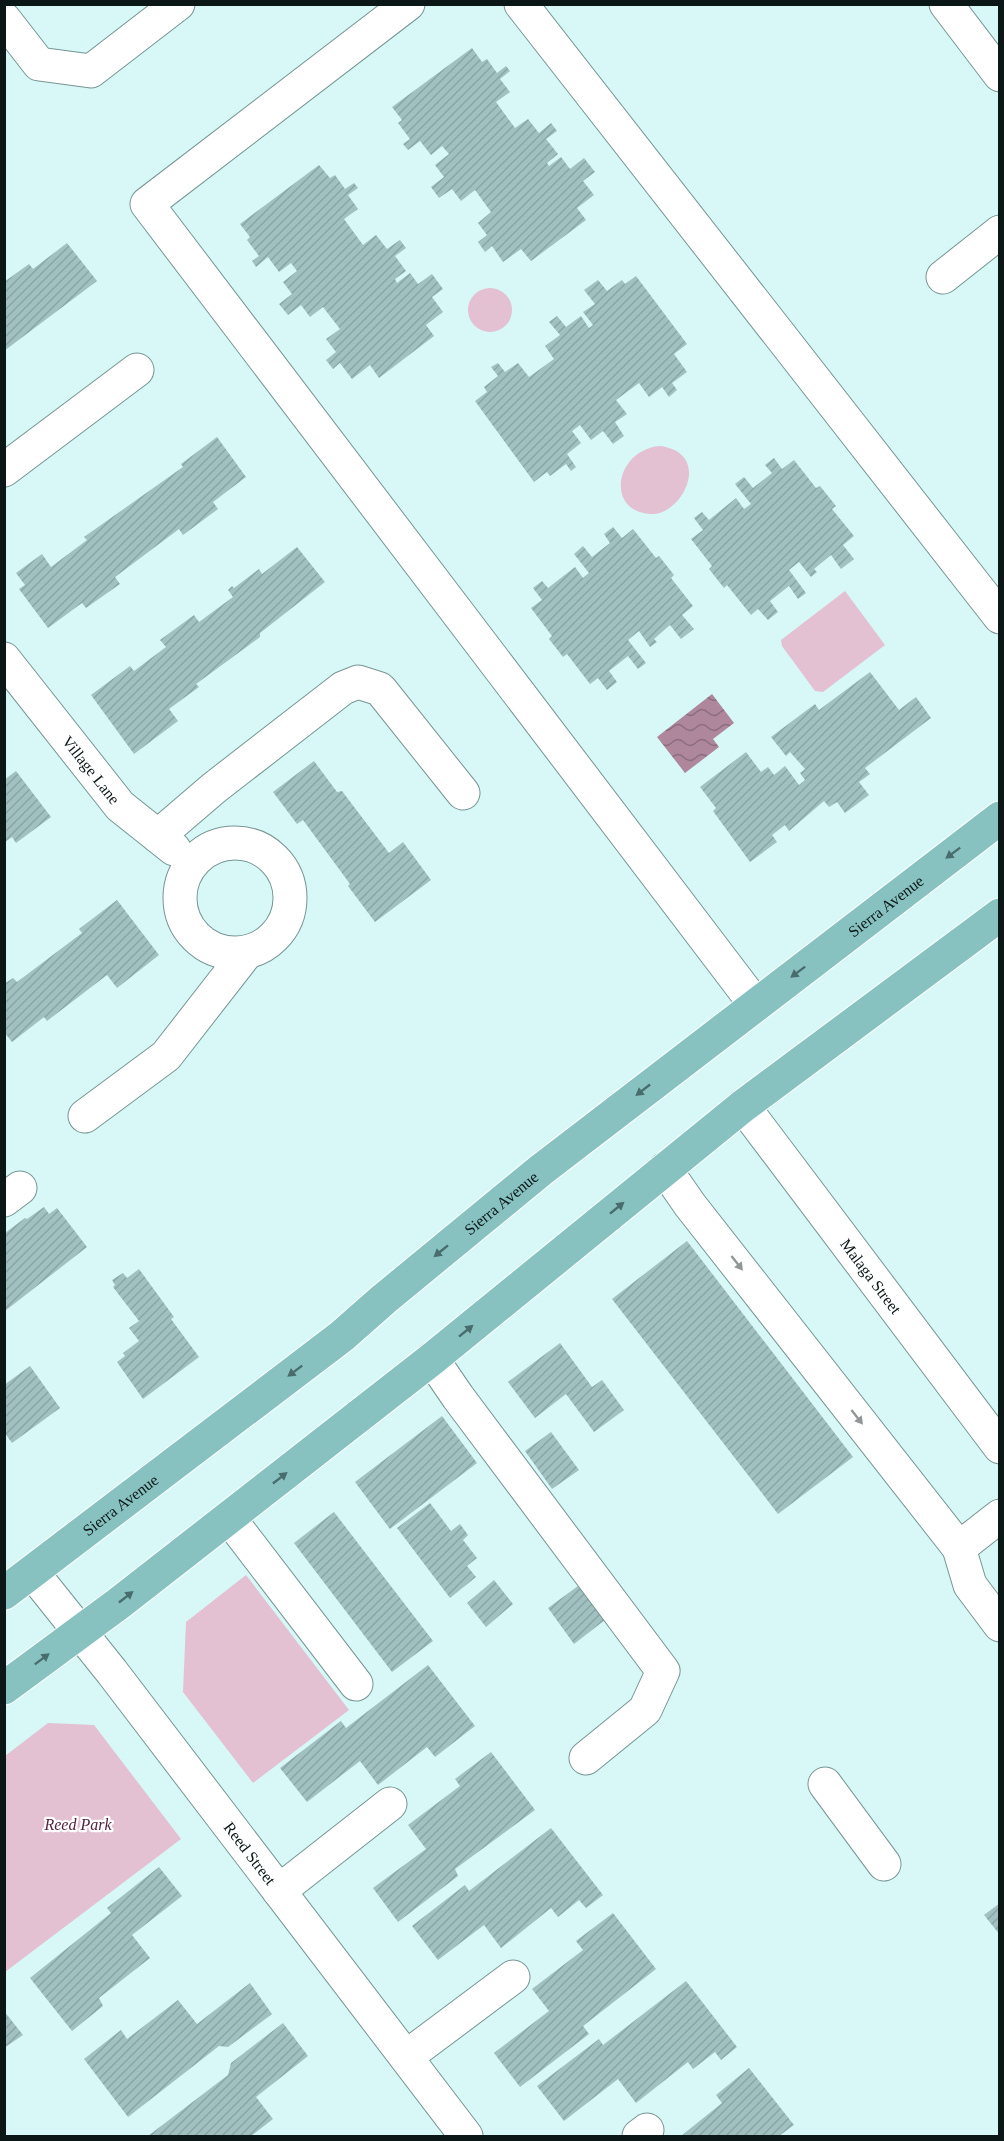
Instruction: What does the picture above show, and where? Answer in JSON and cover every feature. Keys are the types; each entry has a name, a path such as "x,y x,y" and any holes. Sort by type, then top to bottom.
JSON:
{"main road":[{"name":"Sierra Avenue","path":"4,1593 342,1336 541,1170 999,818"},
{"path":"4,1688 118,1604 432,1359 743,1106 999,915"}],"street":[{"path":"4,19 39,64 91,71 178,4"},
{"path":"408,4 147,204 755,1004"},
{"path":"521,4 999,617"},
{"path":"946,4 999,75"},
{"path":"943,277 999,232"},
{"path":"4,470 136,370"},
{"name":"Village Lane","path":"4,659 120,806 193,864"},
{"path":"158,836 214,788 343,688 358,682 380,689 463,792"},
{"path":"239,843 256,847 271,856 282,870 289,886 291,903 286,920 277,935 263,946 247,952 230,954 214,949 199,940 189,927 182,912 180,895 184,878 193,864 206,852 221,845 239,843"},
{"path":"85,1116 166,1056 247,952"},
{"name":"Malaga Street","path":"743,1106 999,1446"},
{"path":"665,1169 952,1539 970,1584 999,1625"},
{"path":"432,1359 663,1671 645,1710 586,1758"},
{"path":"952,1539 999,1516"},
{"path":"229,1518 356,1684"},
{"name":"Reed Street","path":"32,1572 466,2136"},
{"path":"825,1784 884,1864"},
{"path":"279,1891 390,1804"},
{"path":"406,2057 513,1977"}],"green space":[{"path":"490,288 499,289 506,294 511,301 511,319 506,326 499,331 490,332 481,331 474,326 469,319 468,310 469,301 474,294 481,289"},
{"path":"660,446 676,451 686,460 689,471 687,484 673,506 662,512 650,514 636,510 626,503 621,480 625,468 633,458 645,450"},
{"path":"845,591 885,645 823,692 815,691 782,646 781,640"},
{"path":"246,1575 349,1710 253,1783 183,1692 186,1622"},
{"name":"Reed Park","path":"48,1723 94,1725 181,1839 5,1972 5,1756"}],"water":[{"path":"712,694 734,723 713,739 719,747 685,773 657,737"}],"building":[{"path":"472,48 482,62 487,59 497,73 506,66 510,71 500,79 510,92 496,102 515,128 528,119 539,133 551,123 557,131 546,139 558,154 547,163 549,166 561,157 570,169 584,158 595,172 583,181 594,195 577,208 586,220 531,261 521,249 503,262 492,246 485,252 478,242 487,235 478,223 491,212 475,190 461,201 452,189 439,198 431,187 444,177 435,165 449,154 442,146 431,155 420,141 408,150 403,144 410,139 398,123 402,120 392,107"},
{"path":"319,165 330,178 335,175 345,189 354,183 358,188 348,195 358,209 344,219 363,245 376,235 387,249 400,240 406,248 395,256 406,271 395,279 397,283 410,273 418,284 432,274 443,289 432,297 443,312 426,325 434,336 379,378 370,365 352,379 340,363 333,369 326,360 336,352 326,339 340,329 323,307 310,317 301,305 288,315 279,304 292,294 283,282 297,271 291,263 279,272 268,257 256,267 252,261 259,256 247,240 250,237 240,224"},
{"path":"67,243 97,281 4,351 4,282 29,264 33,269"},
{"path":"636,276 687,344 674,354 687,372 672,383 677,390 669,397 662,387 649,397 639,383 616,400 627,414 615,422 624,436 613,444 603,431 591,440 580,425 572,431 581,443 567,454 576,467 571,471 566,464 550,476 547,472 534,482 475,401 487,392 484,387 498,376 491,367 498,363 505,372 518,363 529,377 554,359 545,346 560,335 549,322 557,316 566,327 581,316 589,328 593,325 583,312 595,304 584,290 598,280 607,291 622,280 625,284"},
{"path":"217,437 246,477 213,502 218,509 183,535 179,529 115,577 120,584 86,608 82,603 48,628 19,589 25,585 16,573 42,554 51,567 87,540 84,537 183,467 181,464"},
{"path":"774,458 782,469 794,460 816,488 820,486 836,506 832,509 854,536 843,545 854,559 841,569 831,555 814,569 817,572 811,577 799,562 789,570 806,593 798,599 789,586 770,601 778,612 768,620 758,609 751,615 727,585 724,588 709,569 712,566 691,539 703,530 694,518 702,512 709,520 736,498 744,509 751,504 735,484 744,477 753,488 772,473 765,465"},
{"path":"613,527 622,538 633,529 656,558 659,556 674,575 671,578 693,606 682,615 694,629 681,639 670,625 654,639 657,642 650,647 639,631 628,640 646,663 638,669 628,656 609,671 617,682 607,690 598,678 590,684 567,654 563,657 549,639 552,636 531,608 542,600 533,588 542,581 548,588 575,567 583,578 589,573 574,554 583,546 592,557 610,543 604,534"},
{"path":"297,547 325,582 260,633 260,637 196,684 199,687 169,709 178,721 134,754 91,695 130,666 134,671 166,647 160,640 194,615 199,622 233,597 228,590 232,586 234,588 259,569 262,574"},
{"path":"870,672 899,710 916,697 931,718 865,768 870,774 859,782 869,795 845,813 837,802 829,807 824,801 789,831 785,825 772,835 777,842 750,862 713,811 716,808 700,787 746,752 761,772 768,767 774,775 785,766 799,785 805,780 800,773 805,769 790,752 786,756 771,737 815,704 819,710"},
{"path":"314,761 337,792 342,791 389,853 403,842 431,880 375,922 303,820 297,824 273,792"},
{"path":"16,771 51,817 16,843 12,837 4,843 4,780"},
{"path":"117,900 159,955 117,988 107,975 47,1021 44,1017 12,1042 4,1032 4,984 13,978 17,982 82,933 79,929"},
{"path":"44,1207 49,1214 57,1208 87,1247 5,1311 5,1233"},
{"path":"687,1241 853,1457 778,1514 612,1299"},
{"path":"139,1269 174,1317 171,1319 199,1357 143,1399 117,1362 125,1356 123,1353 139,1341 129,1328 139,1321 113,1287 115,1285 112,1280 123,1273 127,1278"},
{"path":"560,1343 592,1387 602,1380 624,1410 594,1432 566,1394 535,1418 508,1382"},
{"path":"30,1366 60,1408 12,1443 4,1432 4,1385"},
{"path":"442,1416 477,1463 390,1529 355,1482"},
{"path":"551,1432 579,1470 552,1489 525,1451"},
{"path":"430,1503 451,1531 460,1524 468,1535 463,1540 477,1558 467,1566 476,1577 450,1598 397,1528"},
{"path":"334,1512 433,1641 392,1672 294,1543"},
{"path":"494,1580 513,1604 486,1627 467,1603"},
{"path":"578,1586 605,1620 574,1644 548,1608"},
{"path":"428,1665 475,1726 435,1757 427,1747 378,1785 360,1761 307,1802 280,1768 341,1721 346,1728"},
{"path":"491,1752 535,1810 455,1869 458,1876 398,1922 373,1888 426,1849 408,1825 460,1786 455,1779"},
{"path":"551,1828 603,1895 586,1908 579,1900 558,1917 551,1908 501,1948 484,1925 438,1960 412,1926 465,1885 469,1891"},
{"path":"159,1867 182,1896 132,1935 150,1958 99,1998 103,2006 72,2031 30,1978 111,1913 107,1908"},
{"path":"1000,1903 1000,1935 984,1915"},
{"path":"613,1913 656,1969 583,2026 589,2034 520,2087 494,2053 549,2011 532,1989 583,1950 576,1941"},
{"path":"686,1981 737,2047 721,2060 715,2052 693,2069 688,2062 636,2103 618,2079 564,2121 537,2086 599,2039 603,2045"},
{"path":"250,1983 272,2014 228,2047 219,2046 128,2117 84,2059 121,2030 127,2039 178,2000 197,2024"},
{"path":"4,2011 23,2035 4,2048"},
{"path":"283,2023 308,2056 256,2097 273,2119 251,2136 148,2136 228,2075 231,2063"},
{"path":"749,2068 794,2125 779,2136 681,2136 722,2103 716,2095"}]}
